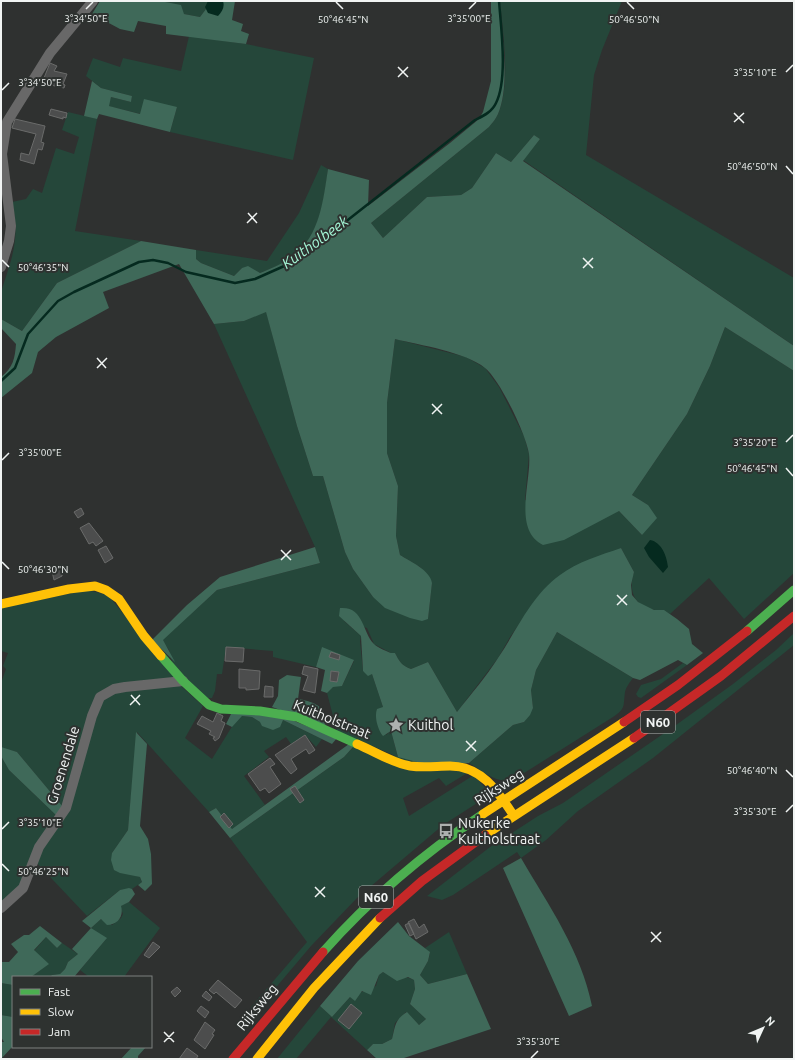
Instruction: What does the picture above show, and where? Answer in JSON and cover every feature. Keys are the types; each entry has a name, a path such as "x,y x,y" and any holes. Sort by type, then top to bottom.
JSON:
{"main road":[{"name":"Kuitholstraat","path":"1,604 69,589 95,586 106,590 119,600 144,636 183,681 209,705 221,709 260,711 296,717 404,765 424,768 464,766 472,769 489,782 514,816"},
{"name":"Rijksweg","path":"233,1059 321,952 368,904 432,850 503,800 672,690 718,656 794,590"},
{"name":"N60","path":"257,1059 329,970 376,922 438,869 514,816 712,685 794,616"}],"street":[{"path":"1,267 9,241 11,226 2,154 7,122 50,53 93,1"},
{"name":"Groenendale","path":"1,908 23,888 39,847 66,808 92,716 100,697 110,691 125,687 183,681"}],"shaded area":[{"path":"100,1 160,1 181,5 184,14 200,17 212,1 235,1 232,20 243,24 241,31 249,34 246,44 166,34 166,26 138,21 134,32 120,29 92,14"},
{"path":"164,1 212,1 200,17 184,14"},
{"path":"208,1 223,1 223,9 218,16 208,13 205,7"},
{"path":"491,1 500,1 505,73 502,102 498,114 489,127 371,223 383,238 427,197 461,195 472,188 496,153 511,162 534,135 540,139 523,161 794,346 794,371 725,327 710,366 687,414 632,495 648,505 657,518 642,535 619,511 564,540 543,545 534,538 528,528 526,516 529,465 527,445 512,408 498,384 491,374 477,362 455,353 395,339 387,403 387,453 398,486 396,536 400,555 424,570 431,578 432,583 428,619 422,621 410,618 385,608 373,597 353,569 345,552 323,476 313,476 297,426 266,312 244,321 214,324 179,264 103,292 109,308 56,337 38,352 32,373 1,398 1,377 5,374 13,362 16,344 1,328 1,319 22,331 57,283 141,241 196,250 196,259 201,263 234,276 242,268 248,266 260,273 291,258 308,240 314,229 322,206 328,169 369,180 368,206 450,143 479,119 483,112 491,81"},
{"path":"500,1 622,1 602,50 594,75 586,155 794,278 794,346 523,160 540,139 534,135 511,162 496,153 472,188 461,195 427,197 383,238 371,223 489,127 497,116 502,102 505,74"},
{"path":"189,36 246,44 314,58 293,160 170,132 177,107 141,114 108,106 111,97 131,102 132,96 101,88 86,76 93,58 120,67 123,58 181,71"},
{"path":"92,81 101,88 132,96 131,102 111,97 109,106 140,114 144,99 177,107 170,132 99,114 97,119 84,116"},
{"path":"68,112 97,119 75,231 141,241 57,283 22,331 1,319 1,292 12,256 15,236 12,202 26,199 33,189 42,193 56,148 74,154 79,137 62,130"},
{"path":"321,165 328,169 325,194 319,218 308,241 300,251 290,259 260,273 242,268 234,276 201,263 196,259 196,250 267,261 299,213"},
{"path":"266,311 297,426 313,476 323,476 345,552 353,569 373,597 428,619 432,583 420,567 400,555 396,536 398,486 387,453 387,403 395,339 466,357 485,368 499,387 524,436 529,454 525,500 619,511 642,535 648,505 632,495 687,414 710,366 725,327 794,371 794,573 744,619 709,578 670,614 664,611 648,608 642,605 634,597 632,591 632,579 634,572 621,548 540,594 510,637 498,658 457,712 428,662 411,669 408,668 401,663 395,653 391,653 374,644 367,628 344,621 361,636 360,641 363,671 372,674 383,707 386,735 391,731 398,757 337,731 327,693 333,686 342,686 354,661 322,648 316,667 273,657 273,651 226,647 222,674 217,674 215,691 212,698 206,698 173,665 169,650 162,640 217,590 320,563 315,547 214,324 244,321"},
{"path":"650,540 654,541 661,547 665,555 668,567 663,573 649,557 644,548"},
{"path":"315,547 320,563 217,590 163,640 175,662 152,640 187,605 220,577"},
{"path":"621,548 634,572 631,585 632,595 638,602 654,610 664,610 677,619 689,629 692,644 703,653 687,665 678,660 640,680 633,678 557,632 536,670 531,690 533,708 530,715 524,722 513,725 469,763 428,765 398,757 391,731 383,736 378,727 376,712 377,709 383,707 372,674 368,676 363,671 361,636 339,616 340,608 348,608 354,611 362,621 370,639 374,644 391,653 395,653 403,665 411,669 428,662 457,712 493,665 525,614 550,583 574,566"},
{"path":"87,590 108,595 175,677 104,691 63,807 17,752 1,748 1,683 6,669 3,666 8,653 1,651 1,608"},
{"path":"557,632 633,678 626,690 623,707 613,717 513,780 507,781 495,778 469,763 513,725 524,722 533,708 531,690 536,670"},
{"path":"794,633 794,645 653,758 578,811 546,840 521,858 517,852 453,895 442,900 427,896 490,847 538,816 563,803 676,725 733,684 776,650"},
{"path":"322,647 354,660 342,686 333,687 327,693 321,691 325,670 316,667"},
{"path":"683,663 687,665 641,698 638,697 636,694 641,685 661,679"},
{"path":"287,675 301,677 298,699 312,702 323,710 327,718 325,726 272,707 278,696 279,680"},
{"path":"180,685 203,706 185,738 212,759 236,720 242,716 252,717 260,722 283,720 322,739 316,747 305,735 291,744 286,737 264,751 269,757 244,776 265,805 232,829 216,808 209,812 137,732 128,830 112,853 130,874 140,877 142,882 132,889 120,890 87,916 35,861 65,816 98,705 112,693"},
{"path":"232,712 284,717 337,738 332,744 283,720 280,727 273,730 262,726 260,722 252,717 242,716 232,727 226,724"},
{"path":"136,732 147,744 140,826 148,839 151,854 152,884 145,891 138,885 142,882 140,877 120,873 114,870 111,860 112,853 128,830"},
{"path":"349,744 353,747 344,757 230,838 209,812 216,808 232,829"},
{"path":"1,747 17,752 63,807 58,817 9,770 1,756"},
{"path":"353,747 469,772 446,786 439,778 403,798 409,816 474,775 486,789 485,798 443,825 357,898 311,946 256,1011 251,1007 307,942 230,838 344,757"},
{"path":"1,756 9,770 58,817 22,883 1,904"},
{"path":"521,858 563,929 580,966 587,986 592,1006 569,1016 503,868"},
{"path":"129,888 132,889 135,894 129,902 121,906 122,913 117,922 107,925 101,919 91,928 82,921 120,890"},
{"path":"129,902 160,928 125,976 88,976 80,970 106,939 91,928 101,919 112,925 121,918 123,914 120,906"},
{"path":"398,922 409,936 430,952 428,961 420,975 428,984 467,974 491,1029 401,1059 377,1059 367,1050 373,1044 382,1044 392,1039 396,1024 400,1017 407,1012 419,1025 426,1019 410,1004 415,989 414,980 408,977 397,981 383,972 379,975 371,995 362,991 355,1001 350,997 332,1017 320,1006 358,961"},
{"path":"40,926 62,943 57,948 46,937 34,950 49,964 32,976 12,976 12,985 1,983 1,962 9,962 18,952 11,944 24,935 29,935"},
{"path":"91,928 107,938 75,976 51,976 60,974 65,969 68,962 78,954 72,949"},
{"path":"449,932 467,974 428,984 420,975 428,961 430,953 425,948"},
{"path":"46,937 57,948 62,943 78,954 68,962 65,969 60,974 51,976 32,976 48,964 34,951"},
{"path":"383,972 414,980 415,989 410,1004 426,1019 419,1025 406,1012 395,1023 392,1039 382,1044 373,1044 367,1050 331,1017 296,1059 277,1059 320,1006 332,1017 350,997 376,986 379,975"},
{"path":"1,983 12,985 12,1017 1,1015"},
{"path":"1,1015 12,1017 12,1047 1,1059 1,1042 4,1042 1,1037"},
{"path":"131,1048 145,1048 138,1056 138,1059 121,1059"}],"building":[{"path":"50,63 57,66 54,71 67,74 63,84 65,85 64,88 42,83"},
{"path":"51,109 67,113 66,118 63,117 63,119 49,115"},
{"path":"15,119 45,126 41,142 44,143 42,150 38,149 34,164 20,160 21,153 29,155 36,134 12,128"},
{"path":"81,508 84,514 78,518 74,512"},
{"path":"89,523 103,541 96,546 93,542 89,544 80,528"},
{"path":"106,546 113,558 105,563 98,550"},
{"path":"62,565 62,576 54,580 51,567"},
{"path":"226,647 244,648 243,662 225,661"},
{"path":"331,652 340,655 339,660 329,657"},
{"path":"304,666 318,669 315,693 303,690 308,676 302,674"},
{"path":"239,669 260,671 259,689 246,690 246,688 239,688"},
{"path":"331,671 339,672 337,682 330,681"},
{"path":"265,686 273,687 273,697 264,697"},
{"path":"217,713 223,716 221,721 225,723 219,738 215,741 213,738 215,737 209,734 211,731 197,724 202,716 213,722"},
{"path":"305,735 315,750 309,754 306,749 291,759 297,769 291,774 275,755"},
{"path":"270,758 275,764 270,767 281,784 269,793 265,788 260,791 248,774"},
{"path":"295,786 304,800 300,803 290,789"},
{"path":"224,813 233,824 229,828 220,817"},
{"path":"414,919 419,928 424,924 428,932 416,939 408,922"},
{"path":"409,923 414,934 410,936 405,925"},
{"path":"153,942 160,947 149,958 144,955"},
{"path":"218,980 242,1000 235,1008 216,992 214,994 209,990"},
{"path":"177,987 181,991 175,997 171,992"},
{"path":"206,991 212,997 209,1001 202,996"},
{"path":"351,1004 362,1013 349,1029 338,1020"},
{"path":"201,1006 209,1012 205,1018 197,1011"},
{"path":"205,1022 215,1030 212,1034 214,1035 205,1049 194,1040"},
{"path":"187,1048 198,1056 196,1059 179,1059"}],"waterway":[{"name":"Kuitholbeek","path":"1,381 15,368 28,334 58,301 139,262 153,260 168,263 186,272 235,283 255,279 291,263 316,245 475,120 490,111 494,106 500,93 503,67 499,1"}],"traffic: fast":[{"path":"747,631 794,590"},
{"path":"161,656 183,681 209,705 221,709 260,711 297,717 357,744"},
{"path":"323,952 341,932 398,878 461,829 483,814"}],"traffic: slow":[{"path":"1,604 69,589 95,586 106,590 119,599 144,636 161,656"},
{"path":"483,814 624,722"},
{"path":"485,835 634,738"},
{"path":"357,744 390,760 410,766 450,766 471,770 488,782 502,798 514,816"},
{"path":"257,1059 314,988 380,918"}],"traffic: jam":[{"path":"634,738 721,676 794,616"},
{"path":"624,722 678,685 747,631"},
{"path":"380,918 422,881 485,835"},
{"path":"233,1059 323,952"}],"place":[{"name":"Kuithol","path":"396,725"},
{"name":"Nukerke Kuitholstraat","path":"446,831"}]}
